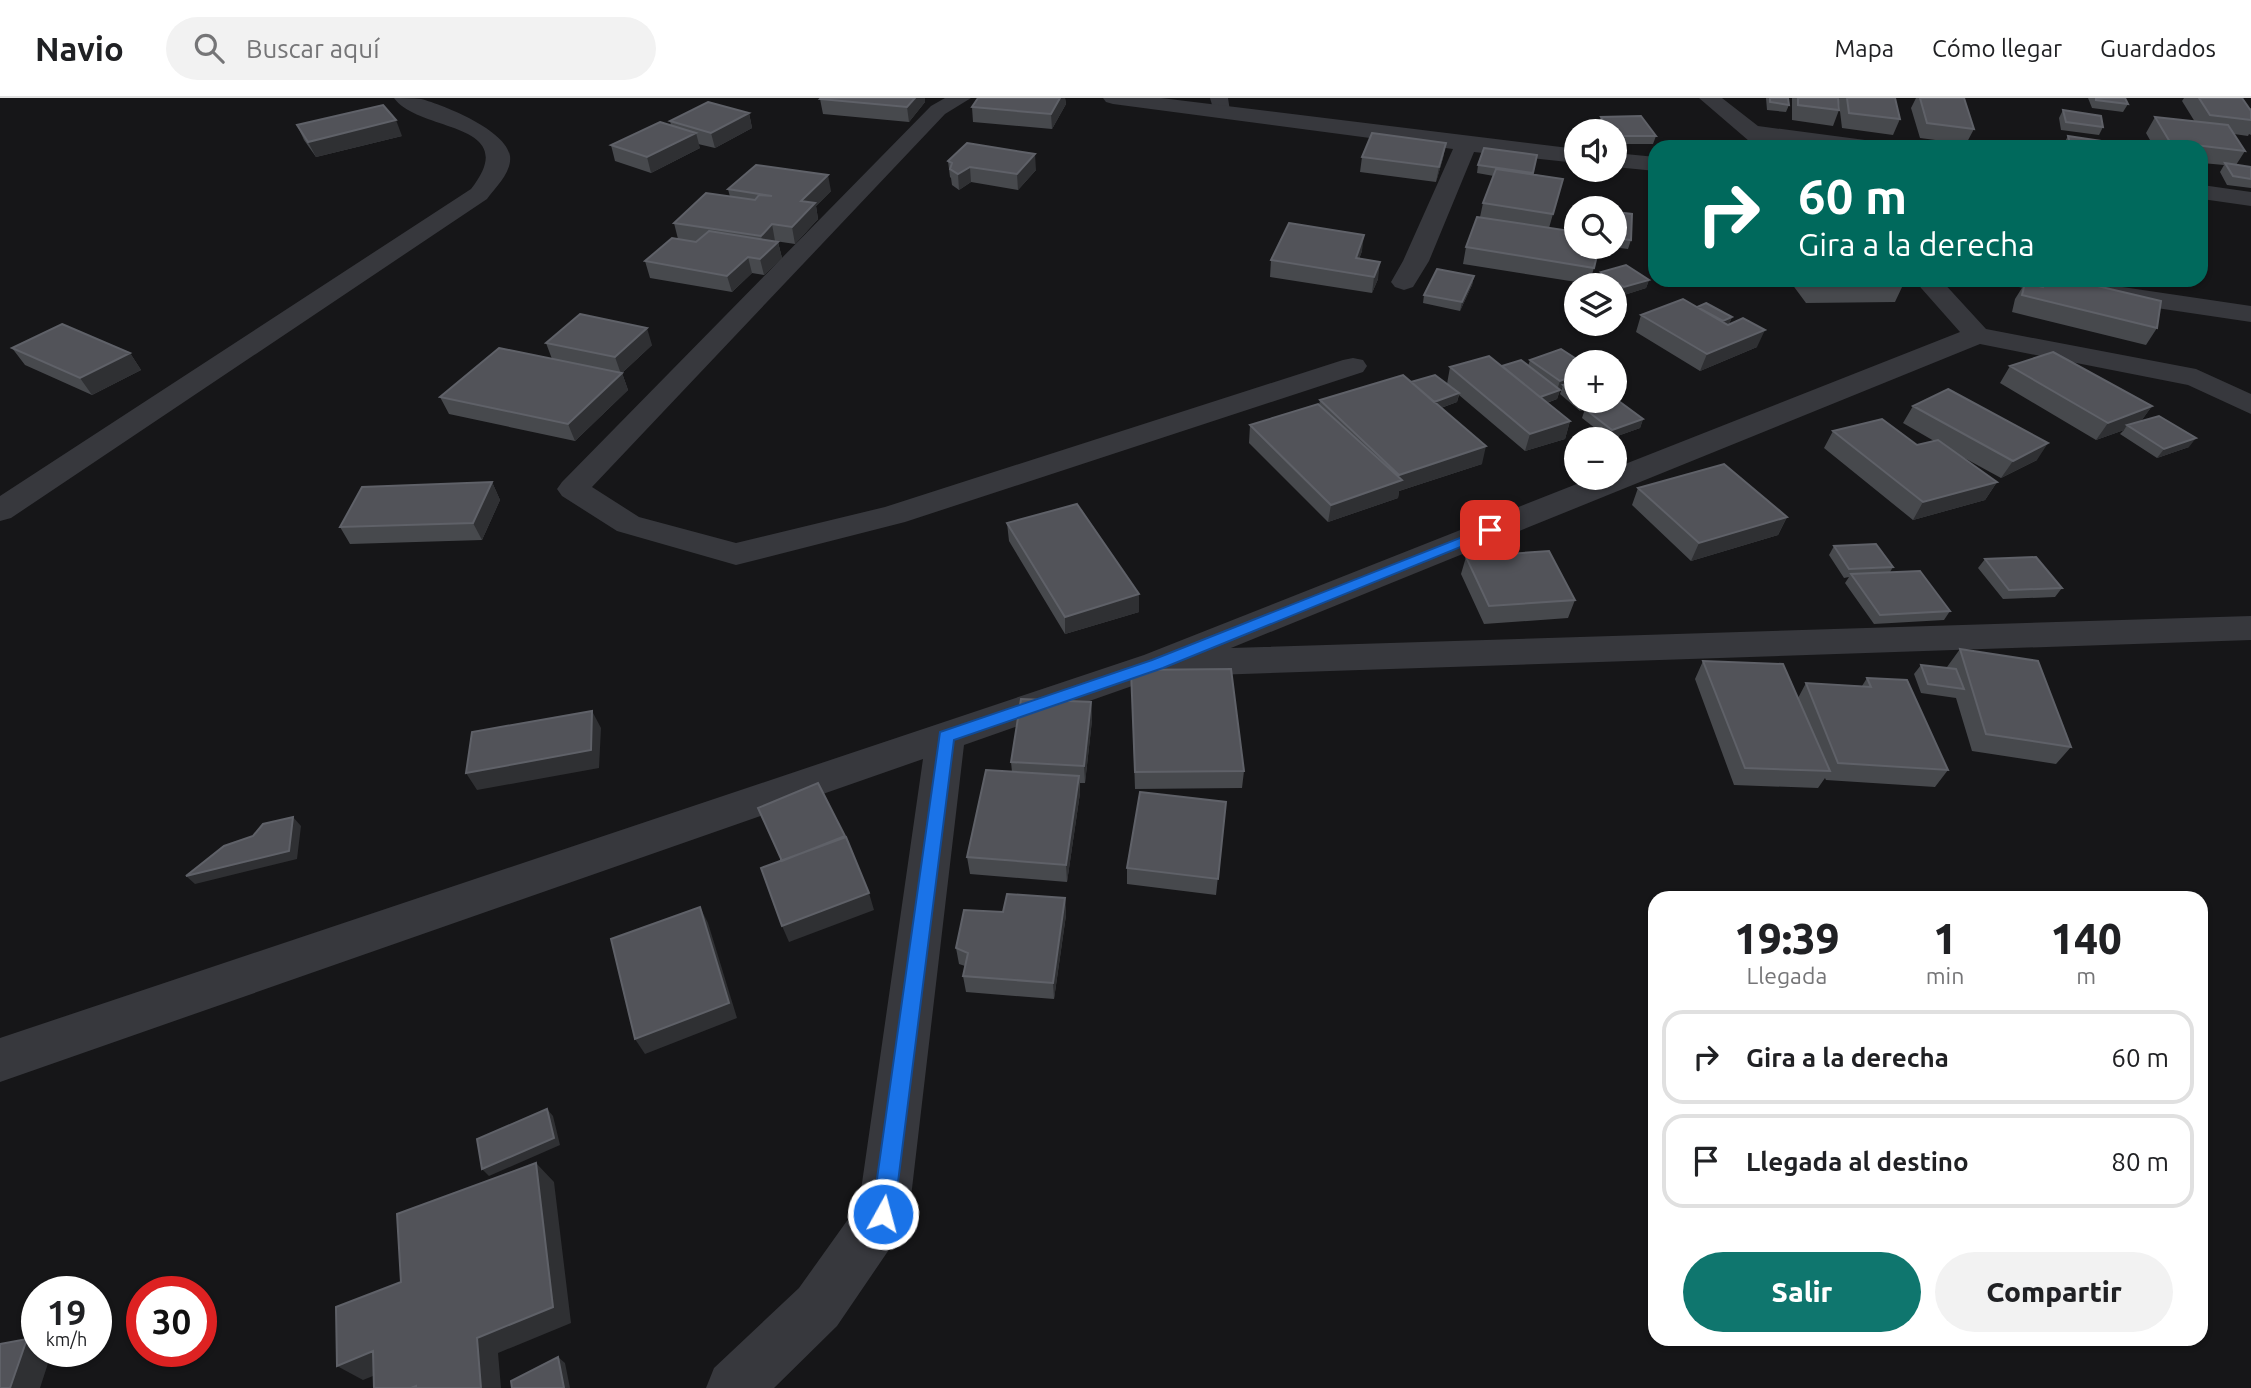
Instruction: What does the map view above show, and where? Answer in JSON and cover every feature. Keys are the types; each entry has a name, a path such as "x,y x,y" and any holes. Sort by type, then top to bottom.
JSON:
{"street":[{"path":"0,511 480,194 493,180 500,167 500,154 495,143 483,134 418,107 404,98"},
{"path":"961,98 938,110 573,489 628,524 736,554 894,515 1353,366"},
{"path":"1113,98 1220,105 1466,144 1564,155"},
{"path":"1709,98 1762,140"},
{"path":"1752,132 1812,140"},
{"path":"1404,282 1416,261 1466,144"},
{"path":"1627,161 1648,162"},
{"path":"2208,193 2251,199"},
{"path":"1933,287 1977,335"},
{"path":"2069,287 2251,314"},
{"path":"0,1060 1157,664 1977,335 2196,378 2251,405"},
{"path":"1157,664 1827,639 2186,632 2251,628"},
{"path":"734,1388 818,1307 883,1214 946,736"}],"building":[{"path":"821,98 915,98 907,107"},
{"path":"978,98 1060,98 1051,114 972,107"},
{"path":"1770,98 1788,98 1789,105 1770,102"},
{"path":"1798,98 1838,98 1839,110 1798,105"},
{"path":"1847,98 1895,98 1900,119 1849,113"},
{"path":"1920,98 1964,98 1974,129 1927,123"},
{"path":"2125,98 2128,104 2096,100"},
{"path":"2199,98 2242,98 2251,111 2251,120 2210,115"},
{"path":"708,102 749,113 711,133 670,121"},
{"path":"383,105 396,120 308,142 297,125"},
{"path":"2063,110 2101,116 2103,127 2066,122"},
{"path":"1641,116 1656,136 1627,136 1627,119 1601,117"},
{"path":"2155,117 2228,125 2245,151 2208,147 2208,140 2169,140"},
{"path":"660,122 696,133 647,157 611,145"},
{"path":"1372,133 1446,143 1439,167 1362,157"},
{"path":"2068,136 2094,140 2069,140"},
{"path":"967,143 1035,154 1017,174 970,167 958,174 950,169 952,163 948,161"},
{"path":"1484,148 1537,155 1533,173 1478,165"},
{"path":"2225,163 2251,167 2251,179 2233,176"},
{"path":"756,165 828,175 801,201 815,203 792,227 772,224 761,236 674,223 706,193 755,200 759,195 772,196 728,189"},
{"path":"1496,169 1563,179 1553,214 1483,203"},
{"path":"1627,213 1632,214 1631,240 1627,240"},
{"path":"1477,217 1564,230 1564,259 1596,259 1594,268 1466,247"},
{"path":"1289,223 1364,235 1356,258 1380,262 1374,277 1271,260"},
{"path":"709,231 778,242 760,259 748,257 727,276 645,261 672,238 696,242"},
{"path":"1626,265 1648,280 1627,286 1627,273 1603,273"},
{"path":"1437,269 1474,276 1462,302 1424,295"},
{"path":"2024,287 2102,287 2161,301 2157,328 2022,295"},
{"path":"1683,299 1728,325 1743,318 1765,330 1707,354 1641,315"},
{"path":"1706,303 1732,317 1723,321 1697,307"},
{"path":"580,314 647,328 615,357 546,343"},
{"path":"62,324 130,353 80,378 12,348"},
{"path":"499,348 622,373 568,424 440,397"},
{"path":"1561,349 1564,351 1564,380 1560,381 1530,360"},
{"path":"2053,352 2152,406 2108,423 2010,366"},
{"path":"1489,356 1570,421 1530,434 1450,367"},
{"path":"1521,360 1560,390 1540,397 1502,366"},
{"path":"1403,375 1486,446 1399,475 1320,400"},
{"path":"1435,375 1459,393 1434,402 1411,382"},
{"path":"1948,389 2048,443 2013,461 1913,406"},
{"path":"1318,404 1402,480 1331,505 1250,425"},
{"path":"1627,407 1643,419 1620,427 1608,427 1590,413 1627,413"},
{"path":"2159,416 2196,438 2164,449 2127,425"},
{"path":"1882,419 1917,445 1938,440 1997,482 1923,502 1833,431"},
{"path":"1724,464 1787,517 1699,543 1638,488"},
{"path":"492,482 473,523 340,527 362,487"},
{"path":"1077,504 1139,594 1065,617 1007,523"},
{"path":"1876,544 1893,567 1849,569 1834,546"},
{"path":"1549,551 1575,600 1489,606 1466,557"},
{"path":"2036,557 2062,588 2009,590 1985,559"},
{"path":"1920,571 1950,611 1880,615 1851,574"},
{"path":"1960,649 2038,661 2071,747 1986,734"},
{"path":"1703,661 1783,664 1830,771 1745,768"},
{"path":"1921,665 1956,669 1964,689 1928,684"},
{"path":"1231,669 1244,771 1135,772 1131,670"},
{"path":"1867,678 1907,680 1948,770 1838,763 1806,683 1871,687"},
{"path":"1021,699 1091,702 1084,766 1011,762"},
{"path":"592,711 591,750 466,773 472,732"},
{"path":"986,770 1079,776 1066,865 967,857"},
{"path":"818,783 845,836 782,861 758,808"},
{"path":"1140,792 1226,802 1218,879 1127,868"},
{"path":"293,817 289,851 186,876 224,846 253,836 263,824"},
{"path":"846,837 869,893 782,926 761,868"},
{"path":"1007,894 1065,898 1053,983 963,976 968,953 956,948 964,910 1003,912"},
{"path":"700,907 729,1003 635,1039 611,939"},
{"path":"547,1109 554,1138 482,1169 477,1139"},
{"path":"536,1163 553,1307 477,1338 481,1388 374,1388 373,1351 337,1366 336,1307 401,1282 397,1214"},
{"path":"21,1340 21,1356 10,1388 0,1388 0,1344"},
{"path":"558,1357 564,1388 512,1388 511,1381"}],"route":[{"path":"883,1214 946,736 1157,664 1490,530"}]}
